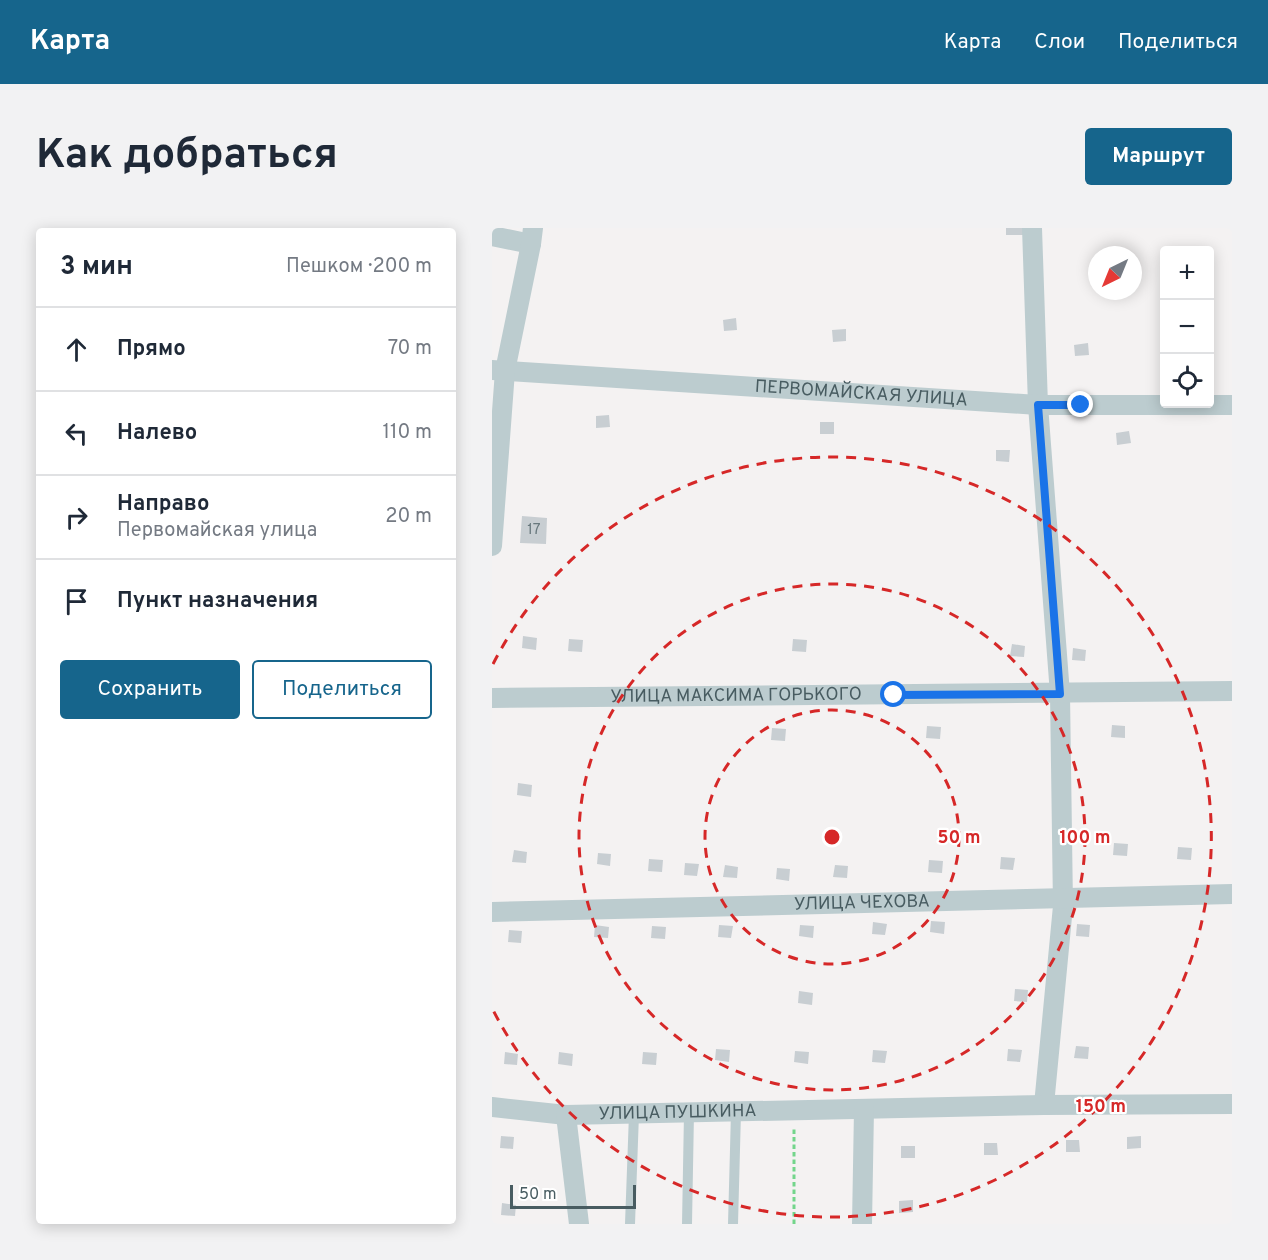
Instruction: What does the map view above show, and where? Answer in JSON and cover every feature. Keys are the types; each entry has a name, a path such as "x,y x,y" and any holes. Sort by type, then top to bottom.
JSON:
{"street":[{"path":"1032,228 1038,405 1060,694 1063,897 1044,1105"},
{"path":"492,236 532,236 498,371 492,546"},
{"name":"ПЕРВОМАЙСКАЯ УЛИЦА","path":"498,371 1038,405 1232,405"},
{"name":"УЛИЦА МАКСИМА ГОРЬКОГО","path":"492,698 1232,691"},
{"name":"УЛИЦА ЧЕХОВА","path":"492,912 1232,894"},
{"name":"УЛИЦА ПУШКИНА","path":"492,1107 566,1115 1044,1105 1232,1104"},
{"path":"862,1224 864,1109"},
{"path":"566,1115 579,1224"}],"lane":[{"path":"733,1224 736,1112"},
{"path":"687,1224 689,1113"},
{"path":"630,1224 634,1114"}],"path":[{"path":"794,1224 795,1110"}],"building":[{"path":"1006,228 1030,228 1030,235 1006,235"},
{"path":"736,318 737,330 724,331 723,320"},
{"path":"846,329 846,341 833,342 832,330"},
{"path":"1088,343 1089,355 1075,356 1074,345"},
{"path":"609,415 610,427 596,428 596,416"},
{"path":"820,422 834,422 834,434 820,434"},
{"path":"1129,431 1131,443 1117,445 1116,433"},
{"path":"996,450 1010,450 1009,462 996,461"},
{"path":"522,516 547,518 546,544 520,543"},
{"path":"523,636 537,638 536,650 522,648"},
{"path":"569,639 583,640 582,652 568,651"},
{"path":"793,639 807,640 806,652 792,651"},
{"path":"1012,644 1025,646 1024,657 1010,656"},
{"path":"1073,648 1086,650 1085,661 1072,660"},
{"path":"1112,725 1125,726 1125,738 1111,737"},
{"path":"927,726 941,727 940,739 926,738"},
{"path":"772,728 786,729 785,741 771,740"},
{"path":"518,783 532,785 531,797 517,795"},
{"path":"1114,843 1128,844 1127,856 1113,855"},
{"path":"1178,847 1192,848 1191,860 1177,859"},
{"path":"514,850 527,852 526,863 512,862"},
{"path":"598,853 611,854 610,866 597,864"},
{"path":"1001,857 1015,858 1013,870 1000,869"},
{"path":"649,859 663,860 662,872 648,871"},
{"path":"929,860 943,861 942,873 928,872"},
{"path":"685,863 699,864 697,876 684,875"},
{"path":"725,865 738,867 737,878 723,877"},
{"path":"835,865 848,866 847,878 833,877"},
{"path":"777,868 790,869 789,881 776,879"},
{"path":"931,921 945,922 944,934 930,932"},
{"path":"873,922 887,924 885,935 872,934"},
{"path":"1077,924 1090,925 1089,937 1076,936"},
{"path":"595,925 609,927 608,938 594,937"},
{"path":"719,925 733,926 731,938 718,937"},
{"path":"800,925 814,926 813,938 799,936"},
{"path":"652,926 666,927 665,939 651,938"},
{"path":"509,930 522,931 521,943 508,942"},
{"path":"1015,989 1028,990 1027,1002 1014,1001"},
{"path":"799,991 813,993 812,1005 798,1003"},
{"path":"1076,1046 1089,1047 1088,1059 1074,1058"},
{"path":"716,1049 730,1050 729,1062 715,1060"},
{"path":"1008,1049 1022,1050 1020,1062 1007,1061"},
{"path":"873,1050 887,1051 885,1063 872,1062"},
{"path":"795,1051 809,1052 808,1064 794,1062"},
{"path":"505,1052 518,1054 517,1065 504,1064"},
{"path":"559,1052 573,1054 572,1066 558,1064"},
{"path":"643,1052 657,1053 656,1065 642,1064"},
{"path":"501,1136 514,1137 513,1149 500,1148"},
{"path":"1141,1136 1141,1148 1127,1149 1127,1137"},
{"path":"1066,1140 1079,1140 1080,1152 1066,1152"},
{"path":"984,1143 997,1143 998,1155 984,1155"},
{"path":"901,1146 915,1146 915,1158 901,1158"},
{"path":"913,1200 913,1212 899,1213 899,1201"},
{"path":"502,1203 516,1205 515,1216 501,1215"}],"route":[{"path":"894,695 1060,694 1038,405 1081,405"}]}
